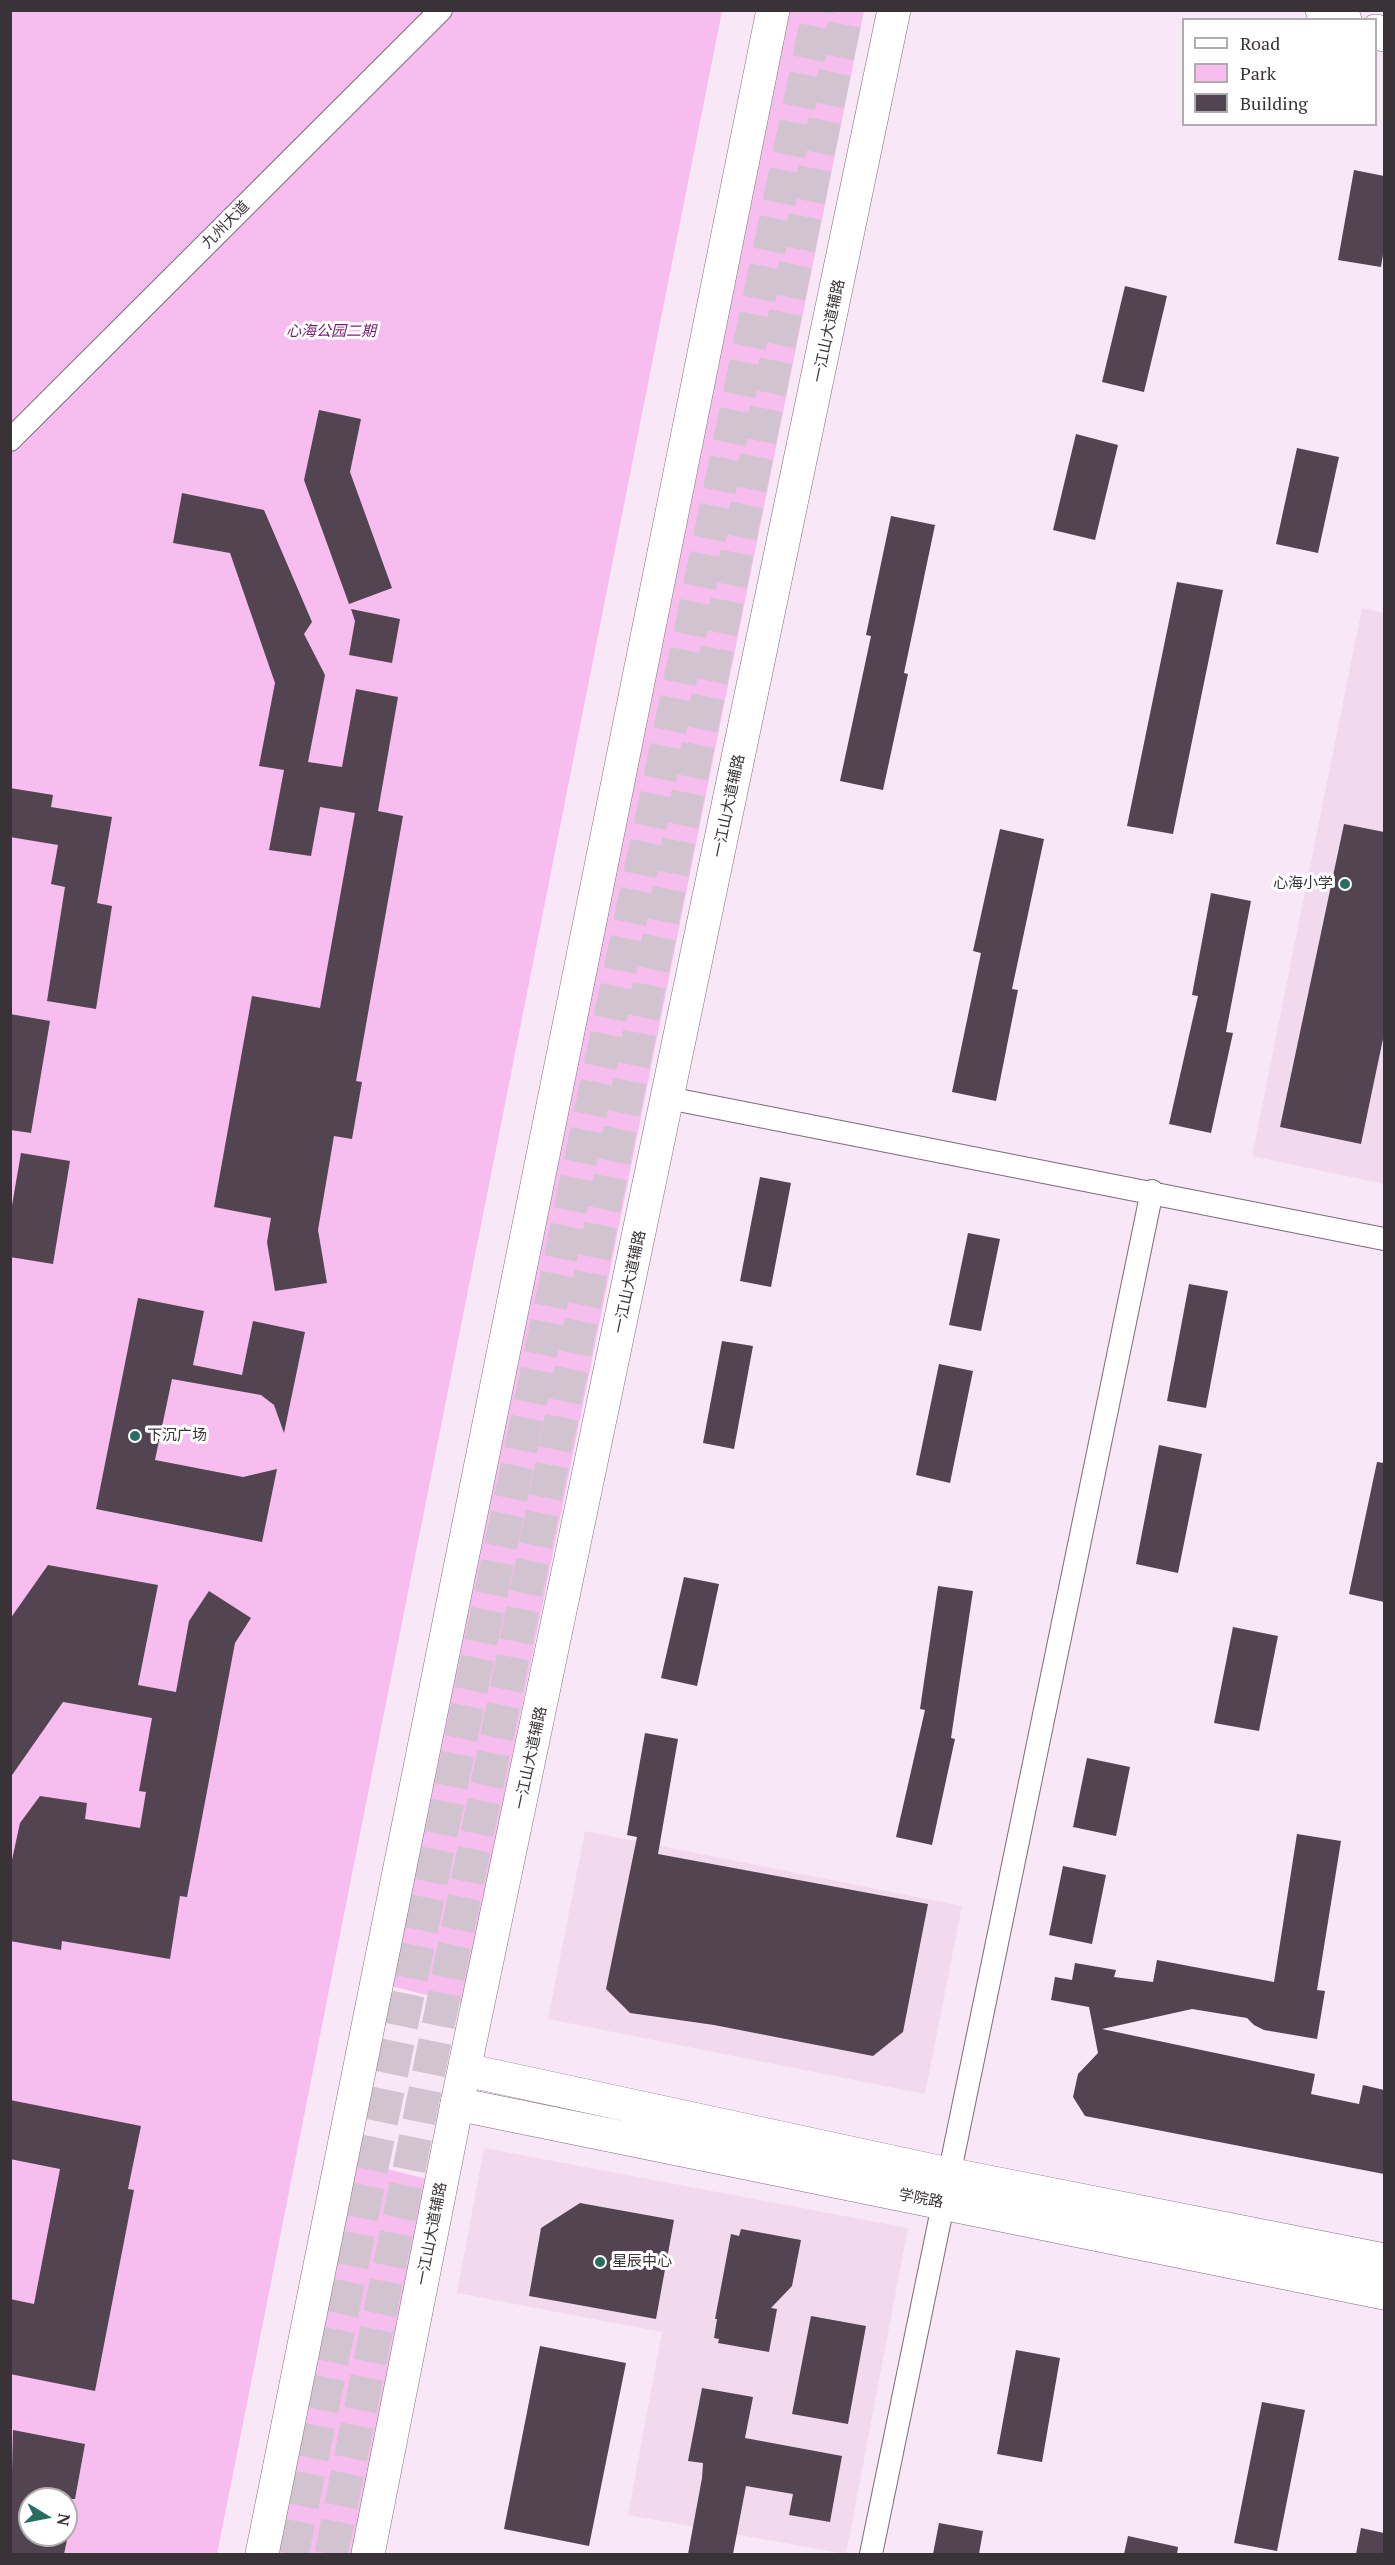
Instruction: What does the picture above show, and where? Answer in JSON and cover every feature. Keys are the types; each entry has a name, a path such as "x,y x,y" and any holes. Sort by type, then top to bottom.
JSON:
{"main road":[{"path":"262,2554 773,10"},
{"name":"一江山大道辅路","path":"369,2554 457,2104 466,2070 894,10"},
{"path":"849,232 909,10"},
{"path":"1322,10 1340,18"},
{"name":"学院路","path":"466,2070 1384,2293"},
{"name":"学院路","path":"457,2104 1384,2260"}],"street":[{"name":"九州大道","path":"10,440 441,10"},
{"path":"668,1098 1152,1191 1384,1239"},
{"path":"871,2554 1152,1191"}],"shaded area":[{"name":"心海小学","path":"1362,608 1384,613 1384,1184 1252,1156"},
{"path":"585,1831 962,1906 925,2094 548,2019"},
{"path":"484,2148 908,2228 846,2554 628,2515 662,2332 457,2293"}],"green space":[{"name":"心海公园二期","path":"11,11 722,11 217,2554 11,2554"},
{"path":"789,11 864,11 462,2004 391,1986"},
{"path":"355,2161 427,2179 352,2554 277,2554"}],"building":[{"path":"1354,170 1384,176 1384,248 1381,267 1338,260"},
{"path":"1125,286 1167,296 1144,392 1102,382"},
{"path":"319,410 361,419 350,472 392,588 349,604 304,480"},
{"path":"1076,434 1118,445 1095,540 1053,530"},
{"path":"1297,448 1339,457 1318,553 1276,544"},
{"path":"182,493 264,510 312,622 304,634 325,675 308,762 342,767 356,689 398,697 378,811 403,816 356,1081 362,1082 352,1139 334,1136 318,1230 327,1283 275,1291 267,1242 271,1218 214,1207 252,996 320,1008 355,813 320,807 311,856 269,850 284,770 259,766 275,683 230,553 173,543"},
{"path":"891,516 935,525 904,673 908,674 883,790 840,781 871,636 866,635"},
{"path":"1177,582 1223,590 1173,834 1127,826"},
{"path":"351,609 400,619 392,663 349,655 355,621"},
{"path":"10,788 53,795 51,807 112,817 97,903 112,906 96,1009 47,1001 65,887 51,884 58,845 10,837"},
{"path":"1344,824 1384,832 1384,1034 1361,1144 1280,1127"},
{"path":"1000,829 1044,839 1012,989 1018,990 996,1101 952,1092 981,953 973,951"},
{"path":"1211,893 1251,901 1226,1032 1233,1033 1211,1133 1169,1124 1198,996 1192,995"},
{"path":"10,1014 50,1021 31,1133 10,1130"},
{"path":"21,1153 70,1161 53,1264 10,1257 10,1217"},
{"path":"760,1177 791,1183 771,1287 740,1281"},
{"path":"968,1233 1000,1239 981,1331 949,1325"},
{"path":"1189,1284 1228,1291 1206,1408 1167,1401"},
{"name":"下沉广场","path":"138,1298 204,1311 193,1365 242,1375 253,1321 305,1332 284,1433 274,1405 261,1395 172,1379 155,1460 243,1477 277,1469 262,1542 96,1509"},
{"path":"722,1341 753,1346 734,1449 703,1443"},
{"path":"939,1364 973,1371 950,1483 916,1475"},
{"path":"1159,1445 1202,1454 1178,1573 1136,1564"},
{"path":"1377,1462 1384,1463 1384,1602 1349,1594"},
{"path":"48,1565 158,1585 138,1685 176,1692 189,1621 209,1591 251,1618 235,1643 187,1897 180,1896 170,1959 62,1941 61,1950 10,1941 10,1869 20,1823 40,1796 87,1803 85,1819 140,1828 146,1792 139,1791 152,1718 63,1702 10,1778 10,1619"},
{"path":"684,1577 719,1584 697,1686 661,1678"},
{"path":"938,1586 973,1591 951,1738 955,1739 932,1845 896,1837 925,1710 920,1709"},
{"path":"1233,1627 1278,1636 1259,1731 1214,1723"},
{"path":"645,1733 678,1739 658,1854 928,1904 903,2032 873,2056 714,2025 630,2013 606,1989 637,1837 627,1835"},
{"path":"1087,1758 1130,1767 1116,1836 1073,1827"},
{"path":"1297,1834 1341,1841 1317,1990 1325,1991 1317,2039 1264,2030 1247,2018 1192,2009 1102,2029 1315,2074 1311,2094 1359,2104 1363,2085 1384,2090 1384,2174 1085,2116 1073,2097 1078,2074 1098,2053 1089,2007 1051,2000 1055,1977 1072,1980 1075,1963 1116,1970 1114,1977 1153,1982 1157,1960 1274,1982"},
{"path":"1063,1866 1106,1875 1092,1944 1049,1935"},
{"path":"10,2100 141,2126 128,2189 134,2190 95,2391 10,2374 10,2299 34,2304 60,2169 10,2159"},
{"name":"星辰中心","path":"580,2203 674,2220 656,2319 529,2296 541,2228"},
{"path":"741,2229 801,2240 792,2286 771,2308 777,2309 769,2352 718,2343 719,2339 714,2338 717,2319 715,2319 731,2234 739,2236"},
{"path":"811,2316 866,2326 848,2424 792,2414"},
{"path":"540,2346 626,2363 589,2546 504,2529"},
{"path":"1016,2350 1060,2358 1042,2462 997,2454"},
{"path":"702,2388 753,2397 745,2438 842,2456 830,2522 789,2515 793,2494 746,2486 733,2554 688,2554 703,2463 688,2461"},
{"path":"1262,2402 1305,2410 1277,2551 1234,2543"},
{"path":"13,2430 85,2444 77,2487 18,2487 18,2547 65,2547 64,2554 10,2554"},
{"path":"939,2523 983,2531 979,2554 933,2554"},
{"path":"1361,2528 1384,2533 1384,2554 1356,2554"},
{"path":"1128,2536 1178,2547 1177,2554 1124,2554"}],"tunnel":[{"path":"292,2554 819,10"},
{"path":"331,2554 847,10"}],"place":[{"name":"心海小学","path":"1345,884"},
{"name":"下沉广场","path":"135,1436"},
{"name":"星辰中心","path":"600,2262"}]}
